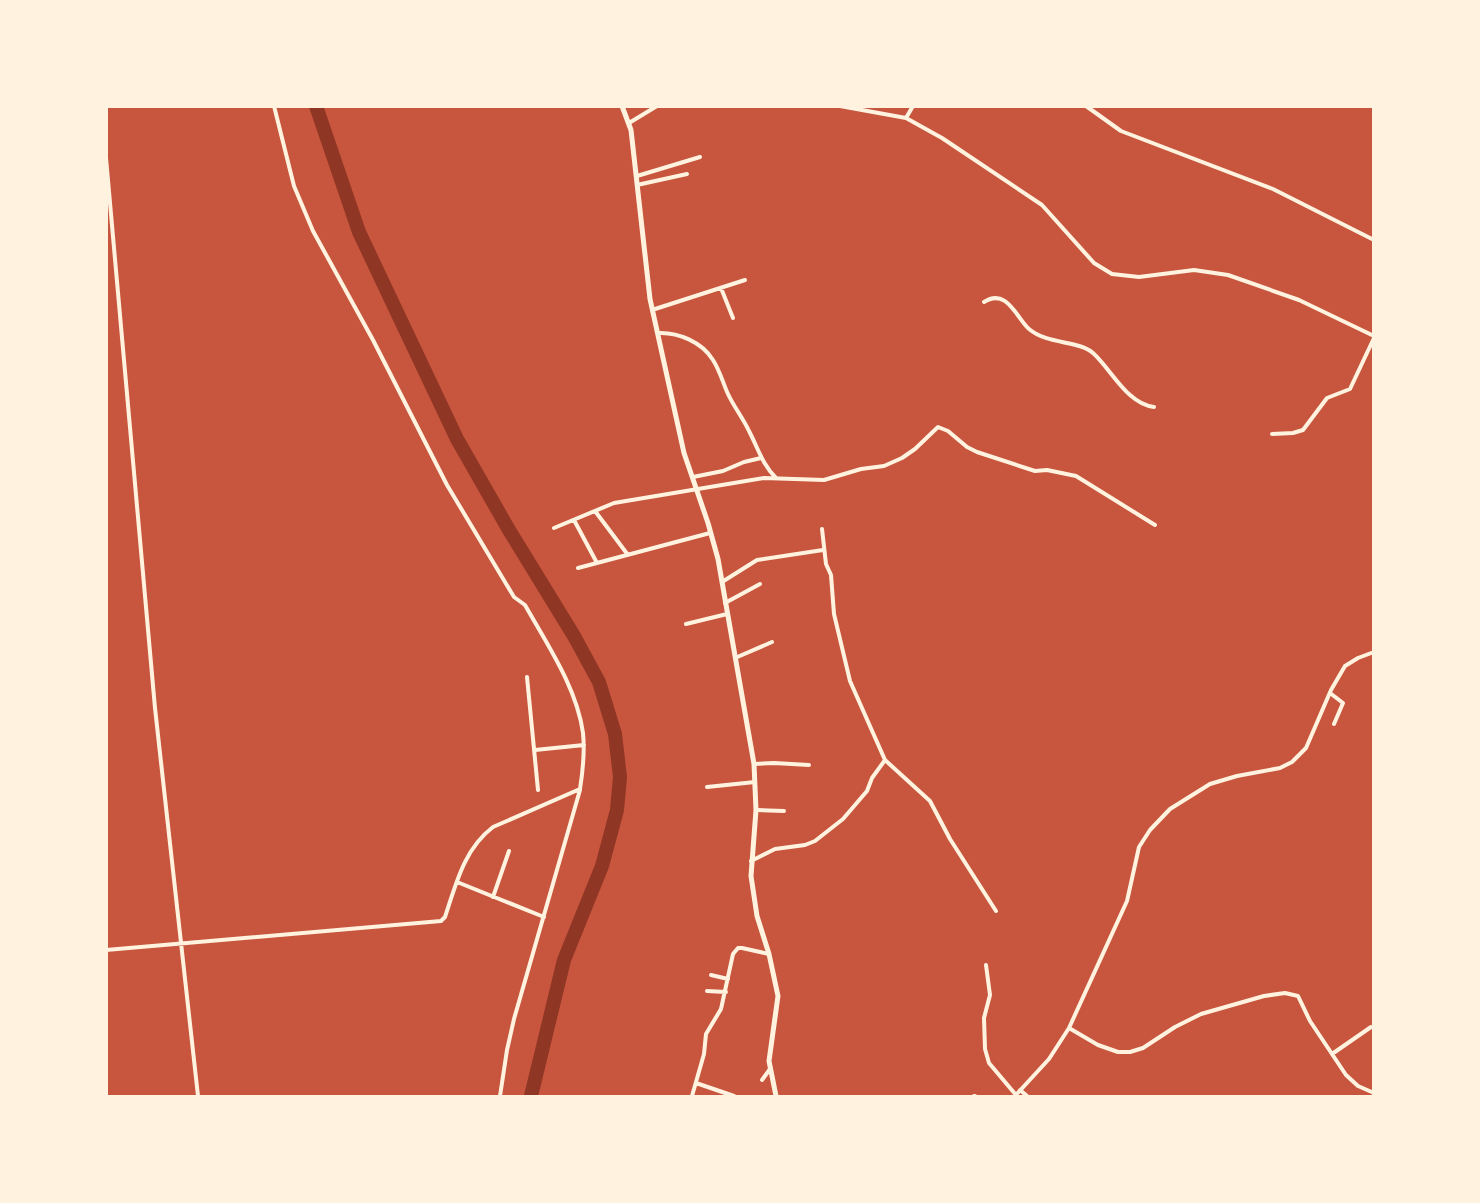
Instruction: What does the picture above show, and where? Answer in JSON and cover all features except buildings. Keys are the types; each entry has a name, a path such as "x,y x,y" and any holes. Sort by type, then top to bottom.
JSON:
{"street":[{"path":"274,106 294,186 312,231 373,340 447,485 514,597 525,605 548,647 571,694 583,731 584,760 580,789 514,1019 500,1096"},
{"path":"622,106 631,130 652,310 684,453 698,490 718,559 753,764 756,810 751,861 753,895 778,996 769,1050 770,1069 776,1096"},
{"path":"628,124 657,106"},
{"path":"840,106 906,118 942,138 1042,205 1094,263 1112,274 1139,277 1194,270 1228,275 1299,300 1374,337 1350,389 1327,398 1303,430 1272,434"},
{"path":"906,118 913,106"},
{"path":"1086,106 1120,131 1273,189 1374,240"},
{"path":"636,176 700,157"},
{"path":"106,158 155,708 198,1096"},
{"path":"637,185 687,174"},
{"path":"652,310 745,280"},
{"path":"721,288 733,318"},
{"path":"984,302 994,299 1006,302 1021,316 1029,330 1039,336 1092,351 1115,380 1140,403 1154,407"},
{"path":"658,333 670,332 690,340 713,360 728,396 750,432 765,468 777,479"},
{"path":"554,528 614,503 764,478 824,480 861,469 884,466 902,458 938,428 943,428 977,452 1035,471 1047,470 1076,476 1155,525"},
{"path":"693,477 723,471 761,458"},
{"path":"595,511 628,555"},
{"path":"574,520 597,563"},
{"path":"822,529 823,550 831,575 834,614 850,681 885,760 930,801 950,839 996,910"},
{"path":"578,568 710,533"},
{"path":"722,582 757,560 823,550"},
{"path":"725,603 760,585"},
{"path":"686,624 727,614"},
{"path":"734,658 772,642"},
{"path":"986,965 990,995 984,1018 989,1063 1016,1096 1049,1059 1069,1028 1127,901 1139,847 1150,830 1170,809 1210,784 1280,768 1292,762 1306,748 1330,693 1345,666 1374,652"},
{"path":"527,677 538,790"},
{"path":"1330,693 1343,703 1334,724"},
{"path":"535,750 584,745"},
{"path":"751,861 775,849 805,845 815,841 843,819 867,791 872,778 885,760"},
{"path":"753,764 774,762 809,765"},
{"path":"707,787 755,782"},
{"path":"106,950 441,921 445,917 469,854 485,833 493,827 580,789"},
{"path":"756,810 784,811"},
{"path":"493,897 509,851"},
{"path":"457,882 544,916"},
{"path":"692,1096 704,1054 706,1034 721,1009 726,992 733,954 738,948 769,954"},
{"path":"711,975 728,979"},
{"path":"707,991 726,992"},
{"path":"1069,1028 1098,1045 1118,1052 1130,1052 1143,1048 1174,1027 1201,1014 1264,996 1285,993 1298,996 1310,1021 1346,1075 1358,1086 1374,1093"},
{"path":"1332,1054 1371,1027"},
{"path":"762,1080 770,1069"},
{"path":"696,1083 734,1096"},
{"path":"1020,1090 1027,1096"}],"waterway":[{"path":"316,106 359,232 457,439 599,682 615,734 620,777 617,810 602,866 564,960 531,1096"}]}
